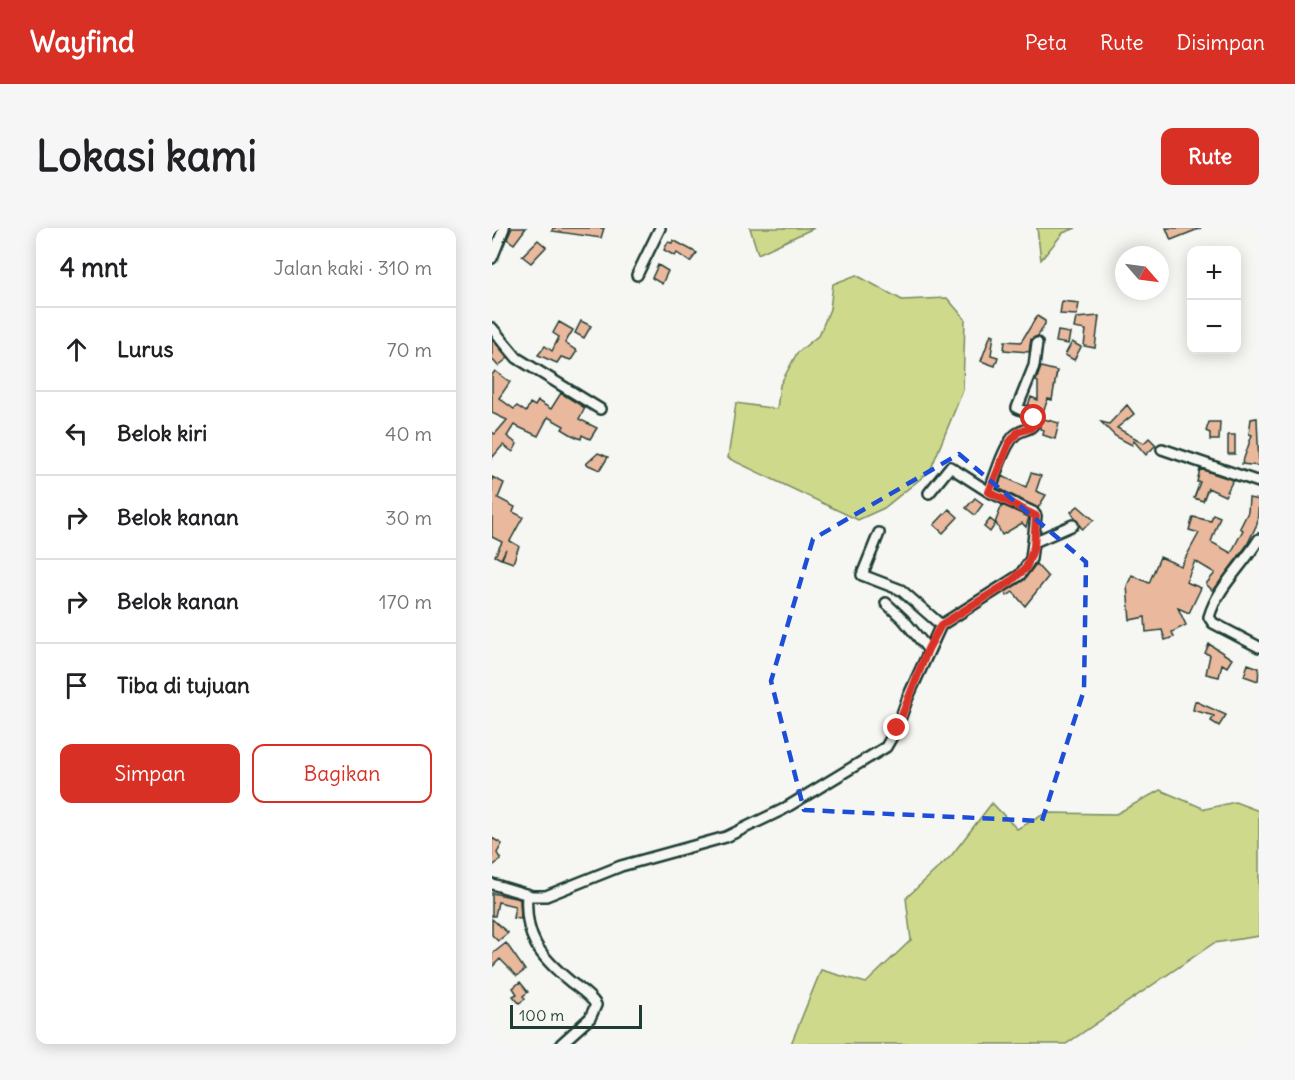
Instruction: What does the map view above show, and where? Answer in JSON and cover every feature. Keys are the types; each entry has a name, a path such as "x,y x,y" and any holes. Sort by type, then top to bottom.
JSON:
{"street":[{"path":"492,258 504,228"},
{"path":"637,275 660,228"},
{"path":"492,328 517,358 600,409"},
{"path":"989,492 1009,443 1018,432 1029,430 1033,426 1033,415 1017,408 1034,366 1037,343"},
{"path":"1162,449 1259,482"},
{"path":"492,884 527,894 546,896 621,866 726,837 782,810 886,747 893,738 928,649 941,625 1020,575 1031,559 1034,542 1036,516 989,492 950,467 929,493"},
{"path":"1034,542 1073,525"},
{"path":"879,533 862,575 901,590 941,625"},
{"path":"1259,539 1240,568 1226,583 1209,617 1213,623 1259,647"},
{"path":"886,603 928,649"},
{"path":"527,894 525,913 529,935 542,954 596,1005 590,1017 561,1044"}],"highlighted area":[{"path":"959,454 1086,562 1084,690 1042,821 804,810 771,681 813,539"}],"green space":[{"path":"750,228 814,228 758,254"},
{"path":"1037,228 1076,228 1063,233 1041,260"},
{"path":"856,275 902,300 947,298 965,319 963,390 930,471 884,508 858,520 728,458 736,403 777,409 780,385 797,353 819,335 830,309 833,284"},
{"path":"1160,790 1205,809 1235,802 1259,811 1259,936 1214,943 1066,1044 791,1044 821,970 866,983 911,940 906,898 951,856 992,803 1017,829 1046,813 1116,814"}],"building":[{"path":"512,228 526,228 514,244 507,239"},
{"path":"553,228 604,228 601,238 552,231"},
{"path":"1166,228 1201,228 1171,240"},
{"path":"538,240 546,247 531,263 522,256"},
{"path":"673,240 697,253 690,262 677,253 675,256 664,250 668,242 672,243"},
{"path":"658,265 668,271 662,284 652,278"},
{"path":"1062,301 1079,303 1077,315 1060,314"},
{"path":"1037,316 1045,321 1045,324 1038,336 1031,339 1029,352 1004,350 1005,341 1021,342"},
{"path":"1099,316 1095,348 1084,346 1086,330 1074,328 1076,318"},
{"path":"581,321 591,326 584,338 575,333"},
{"path":"559,322 573,330 565,343 577,351 571,360 561,357 557,363 538,355 545,346 552,351 559,337 553,333"},
{"path":"1058,331 1070,333 1068,344 1056,342"},
{"path":"991,334 994,335 991,355 998,357 995,366 981,361"},
{"path":"492,339 508,358 498,366 492,359"},
{"path":"1072,342 1081,347 1074,360 1065,355"},
{"path":"1041,367 1057,371 1052,400 1048,399 1043,412 1028,405 1031,397 1038,400 1038,382 1036,381"},
{"path":"495,371 510,382 499,398 514,409 517,406 526,412 530,403 535,406 538,401 551,409 561,393 585,408 579,419 597,428 590,439 582,435 581,439 562,429 564,426 548,417 538,436 514,425 507,436 517,444 513,452 503,445 492,458 492,432 495,434 507,420 492,413 492,375"},
{"path":"1127,405 1134,414 1117,428 1144,443 1149,438 1156,445 1146,455 1134,441 1132,445 1115,436 1101,422 1109,424"},
{"path":"1040,418 1059,423 1055,439 1043,435 1044,430 1040,429"},
{"path":"1257,418 1259,466 1242,464 1252,435 1249,434 1251,419"},
{"path":"1209,422 1220,422 1219,440 1210,440 1210,433 1206,431"},
{"path":"1228,435 1235,435 1235,454 1228,454"},
{"path":"598,453 608,457 600,470 586,464"},
{"path":"1200,469 1233,480 1225,496 1208,488 1203,501 1194,498 1200,482 1197,482"},
{"path":"1031,473 1041,476 1036,491 1046,495 1038,508 998,488 1002,476 1026,487"},
{"path":"492,477 504,483 498,498 515,507 513,512 523,517 510,541 519,546 513,563 502,559 506,549 501,559 495,556 502,542 492,537"},
{"path":"975,498 983,504 975,515 966,508"},
{"path":"1249,498 1259,500 1257,524 1247,545 1213,591 1206,584 1215,573 1195,561 1186,582 1201,588 1189,613 1178,608 1186,625 1172,632 1174,637 1165,640 1162,630 1146,632 1145,617 1130,620 1127,586 1132,575 1149,583 1160,557 1181,566 1199,533 1189,530 1193,517 1211,521 1213,514 1220,517 1211,542 1231,553 1243,530 1240,528 1248,512"},
{"path":"1002,505 1029,517 1026,527 1022,523 1002,535 996,523 990,532 984,527 990,519 995,523"},
{"path":"1078,506 1094,520 1082,529 1071,512"},
{"path":"949,509 958,517 943,533 934,525"},
{"path":"1036,564 1048,577 1025,606 1013,592 1007,596 1005,592 1024,580"},
{"path":"1209,644 1232,659 1227,667 1222,664 1219,677 1206,674 1210,655 1205,653"},
{"path":"1248,664 1259,668 1258,681 1244,676"},
{"path":"1195,701 1226,715 1219,726 1211,721 1214,716 1193,710"},
{"path":"492,838 502,844 497,853 501,860 492,866"},
{"path":"492,893 520,899 521,919 513,918 515,906 498,902 495,916 492,916"},
{"path":"492,919 508,933 498,941 492,935"},
{"path":"506,943 525,970 517,976 500,959 492,967 492,954"},
{"path":"520,982 528,992 523,996 525,999 519,1003 513,996 517,994 513,988"}],"route":[{"path":"897,728 928,649 941,625 1020,575 1031,559 1036,516 1033,512 989,492 1009,443 1018,432 1029,430 1033,426 1034,418"}]}
